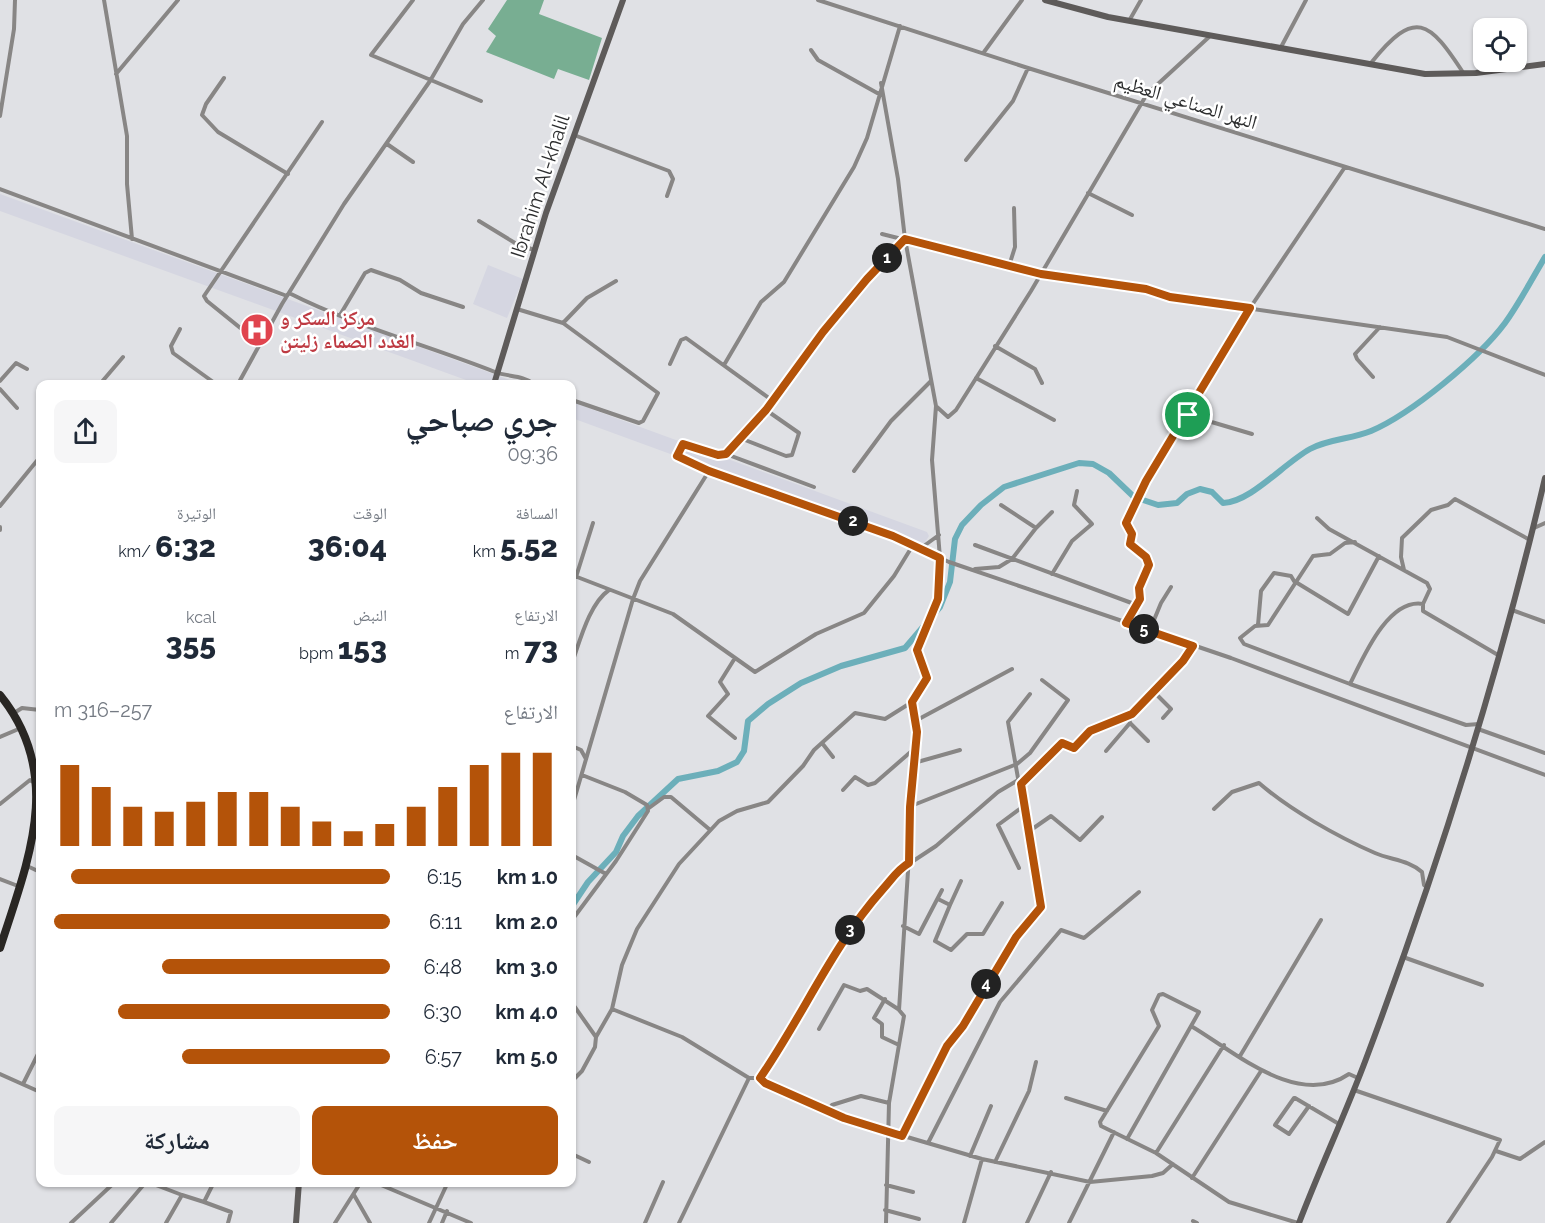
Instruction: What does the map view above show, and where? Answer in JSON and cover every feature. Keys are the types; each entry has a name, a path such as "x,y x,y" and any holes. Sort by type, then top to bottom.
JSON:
{"highway":[{"path":"0,694 22,727 32,751 36,774"},
{"path":"0,948 36,822"}],"street":[{"path":"0,116 14,29 15,0"},
{"path":"104,0 127,136 127,184 132,239"},
{"path":"116,74 178,0"},
{"path":"413,0 371,55 481,101"},
{"path":"239,380 344,204 430,81 464,24 483,0"},
{"name":"Ibrahim Al-khalil","path":"495,380 573,135 623,0"},
{"name":"النهر الصناعي العظيم","path":"818,0 1545,229"},
{"path":"984,52 1022,0"},
{"path":"1045,0 1084,12 1209,37 1425,74 1464,74 1545,64"},
{"path":"1129,21 1142,0"},
{"path":"1280,49 1306,0"},
{"path":"724,365 761,302 784,282 854,167 867,138 881,83 900,26"},
{"path":"1370,64 1397,33 1405,28 1420,28 1431,31 1442,40 1464,74"},
{"path":"936,406 946,417 951,416 1041,274 1141,103 1156,84 1209,37"},
{"path":"811,50 818,60 879,94"},
{"path":"966,160 1013,101 1028,68"},
{"path":"225,78 203,108 202,116 218,132 288,174"},
{"path":"576,1076 591,1057 596,1037 612,1009 622,965 637,929 667,880 709,830 737,811 768,802 822,743 855,713 885,719 912,702 927,678 917,650 938,599 940,558 932,460 936,406 905,239 898,180 881,83"},
{"path":"260,343 204,299 204,294 223,272 322,123"},
{"path":"573,135 669,171 673,179 666,196"},
{"path":"387,144 413,162"},
{"path":"1126,623 1141,597 1139,588 1148,572 1149,561 1130,544 1132,534 1126,523 1146,481 1188,415 1250,308 1345,166"},
{"path":"0,189 497,372 529,380"},
{"path":"1088,193 1132,215"},
{"path":"1009,266 1015,247 1014,207"},
{"path":"479,221 514,243 535,250"},
{"path":"882,234 1041,274 1146,289 1170,297 1381,326 1459,340 1545,375"},
{"path":"726,454 766,410 823,332 905,239"},
{"path":"340,315 365,273 371,270 400,279 421,293 463,307"},
{"path":"563,323 587,298 616,281"},
{"path":"517,309 563,323 658,393 643,421 639,423 576,401"},
{"path":"1373,377 1356,359 1355,354 1381,326"},
{"path":"180,328 171,346 173,353 210,380"},
{"path":"670,364 681,340 686,338 773,401"},
{"path":"995,346 1035,369 1042,383"},
{"path":"103,380 123,357"},
{"path":"0,381 16,363 27,369"},
{"path":"976,378 1053,420"},
{"path":"854,471 891,421 932,381"},
{"path":"0,389 17,408"},
{"path":"740,438 786,456 792,455 800,434 766,410"},
{"path":"1188,415 1252,434"},
{"path":"814,487 726,454 718,455 681,444 677,456 679,460 921,548 940,558 1298,682 1545,775"},
{"path":"0,506 36,462"},
{"path":"576,794 640,581 709,471"},
{"path":"1127,1139 1199,1012 1163,994 1159,995 1152,1010 1159,1026 1100,1124 1127,1139 1156,1153 1192,1178 1238,1205 1298,1223 1354,1090 1427,887 1472,749 1545,478"},
{"path":"1052,574 1068,547 1092,524 1074,505 1077,491"},
{"path":"1404,570 1401,557 1402,538 1431,510 1448,505 1455,499 1530,540"},
{"path":"1001,505 1036,528"},
{"path":"971,569 999,567 1012,559 1036,528 1052,512"},
{"path":"1317,518 1430,586 1422,610 1498,655"},
{"path":"576,570 593,523"},
{"path":"1533,528 1545,523"},
{"path":"921,548 939,535"},
{"path":"1355,542 1345,543 1330,554 1315,554 1294,581 1268,625 1258,626 1241,636 1240,641 1350,684 1466,725 1478,726 1545,753"},
{"path":"576,577 673,614 755,672 816,634 864,613 894,576 913,545"},
{"path":"975,545 1137,605"},
{"path":"1258,626 1261,591 1274,573 1291,576 1294,581 1348,614 1379,556"},
{"path":"1137,627 1154,620 1171,588"},
{"path":"576,654 600,597 609,590"},
{"path":"1350,684 1391,616 1407,605 1423,604"},
{"path":"1511,610 1545,622"},
{"path":"760,1078 793,1030 825,967 851,928 898,871 950,834 998,792 1021,782 1062,743 1074,748 1090,731 1129,716 1193,646"},
{"path":"735,658 720,682 728,694 708,716 735,738"},
{"path":"917,720 1012,669"},
{"path":"910,807 1017,764 1030,753 1068,700 1042,680"},
{"path":"1153,691 1171,709 1163,718"},
{"path":"902,1136 947,1046 963,1026 1016,937 1041,907 1021,782 1008,720 1030,694"},
{"path":"899,1010 917,720 912,702"},
{"path":"14,713 22,708 36,710"},
{"path":"1129,716 1130,723 1148,741"},
{"path":"1106,751 1130,723"},
{"path":"0,737 22,727"},
{"path":"822,743 833,757"},
{"path":"576,748 581,750 586,760"},
{"path":"843,790 855,777 868,784 875,783 915,748"},
{"path":"914,763 960,750"},
{"path":"582,775 626,792 648,808"},
{"path":"0,804 27,780 36,784"},
{"path":"1214,809 1232,792 1259,783 1299,813 1376,854 1416,867 1422,872 1424,885 1427,887"},
{"path":"576,915 606,874 648,808 664,797 671,797 709,830"},
{"path":"1019,868 998,825 1025,805"},
{"path":"1028,832 1051,816 1080,840 1102,817"},
{"path":"576,857 606,874"},
{"path":"25,865 36,870"},
{"path":"0,879 18,886"},
{"path":"961,880 935,942 952,950 968,934 983,934 1002,903"},
{"path":"903,926 919,934 942,890"},
{"path":"928,1143 1007,991 1061,930 1084,938 1139,892"},
{"path":"938,899 950,905"},
{"path":"1240,1056 1321,920"},
{"path":"1402,957 1482,986"},
{"path":"819,1029 844,985 860,991 867,989 885,999 904,1016 889,1103 886,1223"},
{"path":"885,999 874,1018 882,1024 882,1037 899,1045"},
{"path":"576,1009 596,1037"},
{"path":"612,1009 682,1037 749,1078 760,1078 765,1083 828,1110 902,1136 970,1156 1090,1182 1152,1176 1163,1173 1173,1164"},
{"path":"1191,1026 1224,1045 1261,1071 1301,1084 1332,1084 1349,1074 1358,1079"},
{"path":"1156,1153 1224,1045"},
{"path":"22,1084 36,1058"},
{"path":"995,1162 1029,1091 1036,1062"},
{"path":"1192,1178 1221,1134 1239,1100 1261,1071"},
{"path":"0,1074 36,1090"},
{"path":"679,1223 749,1078"},
{"path":"1354,1090 1499,1138 1500,1144 1448,1223"},
{"path":"828,1110 832,1105 861,1096 889,1103"},
{"path":"1066,1098 1107,1111"},
{"path":"1309,1106 1289,1134 1275,1125 1293,1098 1309,1106 1340,1124"},
{"path":"970,1156 991,1106"},
{"path":"1069,1223 1114,1132"},
{"path":"1496,1150 1520,1159 1545,1142"},
{"path":"576,1156 589,1162"},
{"path":"964,1223 982,1159"},
{"path":"1027,1223 1052,1172"},
{"path":"645,1223 663,1182"},
{"path":"886,1185 913,1192"},
{"path":"71,1223 110,1187"},
{"path":"111,1223 143,1187"},
{"path":"160,1187 231,1212 228,1223"},
{"path":"204,1202 212,1187"},
{"path":"296,1223 299,1187"},
{"path":"335,1223 358,1187"},
{"path":"385,1187 447,1211 471,1223"},
{"path":"429,1223 446,1187"},
{"path":"166,1223 182,1195"},
{"path":"354,1195 370,1223"},
{"path":"885,1210 919,1218"},
{"path":"442,1223 447,1211"}],"shaded area":[{"path":"0,194 510,380 466,380 0,211"},
{"path":"488,265 523,279 507,318 473,304"},
{"path":"576,403 927,532 929,536 924,544 919,545 576,419"}],"green space":[{"path":"507,0 544,0 539,14 602,38 589,80 558,69 554,79 486,52 496,36 488,29"}],"waterway":[{"path":"576,900 588,882 616,852 623,836 638,816 678,779 718,771 737,762 744,751 748,721 768,704 801,683 841,666 905,648 940,607 950,582 955,539 962,525 981,505 1004,487 1079,463 1093,464 1109,473 1134,497 1158,505 1177,503 1187,494 1200,489 1212,492 1223,503 1234,501 1256,489 1310,449 1371,431 1424,399 1462,368 1505,323 1545,257"}],"place":[{"name":"مركز السكر و الغدد الصماء زليتن","path":"257,330"}],"route":[{"path":"905,239 1041,274 1146,289 1162,296 1250,308 1188,415 1146,481 1126,523 1132,532 1130,544 1146,557 1149,561 1149,568 1139,588 1141,597 1126,623 1193,646 1183,661 1132,714 1119,721 1093,729 1074,748 1062,743 1021,784 1041,907 1016,937 984,987 963,1026 947,1046 902,1136 844,1118 763,1082 760,1078 793,1030 825,967 851,928 898,871 909,863 910,807 917,732 917,720 912,702 927,678 917,650 938,599 940,558 893,536 679,460 677,456 681,444 718,455 726,454 766,410 823,332 867,279 905,239"}]}
